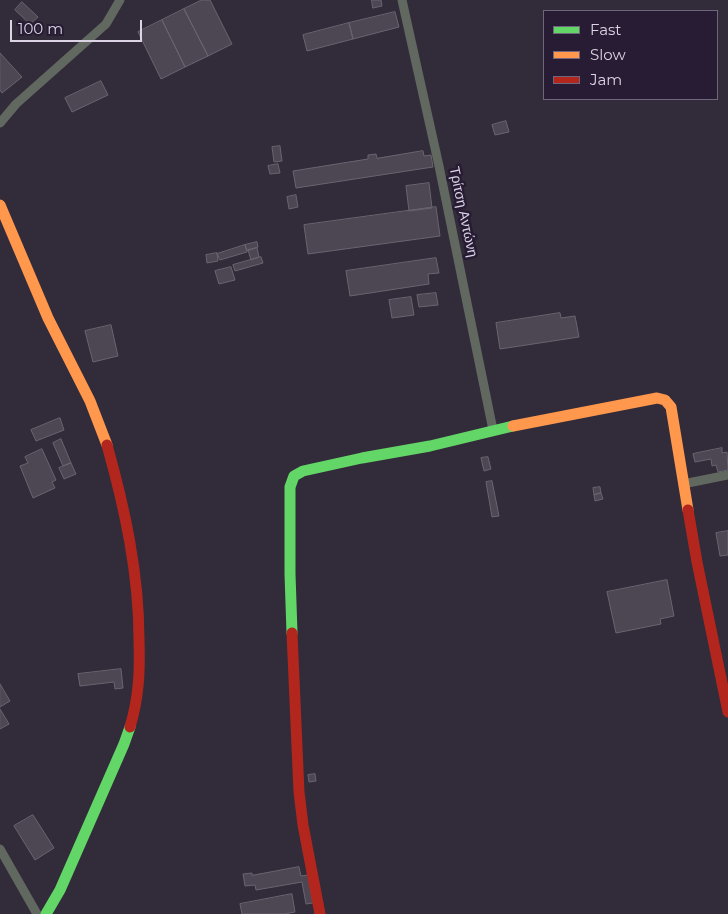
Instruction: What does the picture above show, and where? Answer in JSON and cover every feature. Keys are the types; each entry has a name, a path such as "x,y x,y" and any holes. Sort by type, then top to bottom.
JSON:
{"street":[{"path":"0,123 16,104 106,24 120,0"},
{"name":"Τρίτση Αντώνη","path":"402,0 443,184 493,430"},
{"path":"0,205 48,318 90,402 105,438 115,473 132,554 139,603 140,671 135,710 121,752 60,890 46,914"},
{"path":"320,914 298,792 290,574 290,487 294,476 303,471 430,446 493,430 657,398 665,400 671,407 683,484 712,640 728,712"},
{"path":"683,484 728,476"},
{"path":"0,849 37,914"}],"building":[{"path":"202,0 210,0 232,44 208,56 184,9"},
{"path":"372,0 381,0 382,6 373,8"},
{"path":"22,2 38,17 30,24 15,10"},
{"path":"184,9 208,56 185,67 162,20"},
{"path":"395,12 399,27 353,39 349,23"},
{"path":"162,20 185,67 161,79 138,32"},
{"path":"349,23 353,39 307,51 303,35"},
{"path":"0,53 22,77 2,93 0,90"},
{"path":"101,81 108,95 72,112 65,98"},
{"path":"506,121 509,132 495,135 492,125"},
{"path":"280,146 282,161 274,162 272,147"},
{"path":"423,151 424,156 431,155 433,167 296,188 293,171 368,159 368,155 376,154 377,158"},
{"path":"278,164 280,173 270,174 268,166"},
{"path":"429,183 432,208 409,211 406,186"},
{"path":"296,195 298,207 289,209 287,197"},
{"path":"436,207 440,236 308,254 304,225"},
{"path":"257,242 258,247 247,251 245,245"},
{"path":"245,245 247,252 220,260 217,254"},
{"path":"257,248 259,257 251,260 248,250"},
{"path":"217,253 218,261 207,263 206,255"},
{"path":"261,257 263,263 235,271 233,265"},
{"path":"436,258 439,273 428,274 429,284 350,296 346,271"},
{"path":"231,267 235,280 219,284 215,271"},
{"path":"436,293 438,305 419,307 417,295"},
{"path":"411,297 414,315 392,318 389,300"},
{"path":"560,313 561,318 575,316 579,337 500,349 496,323"},
{"path":"111,325 118,356 93,362 85,331"},
{"path":"60,418 64,430 36,441 31,430"},
{"path":"61,439 71,463 63,466 53,443"},
{"path":"722,448 722,453 727,452 728,470 718,472 716,465 712,466 711,459 695,462 693,454"},
{"path":"42,449 56,480 52,482 55,488 33,498 20,466 28,463 25,457"},
{"path":"488,457 491,469 484,471 481,458"},
{"path":"71,463 76,474 64,479 59,468"},
{"path":"492,481 499,516 492,517 486,482"},
{"path":"600,487 601,493 594,495 593,488"},
{"path":"601,493 603,499 595,501 594,495"},
{"path":"728,531 728,555 720,556 716,533"},
{"path":"667,580 674,616 660,619 661,624 616,633 607,592"},
{"path":"121,669 123,688 115,689 114,682 80,686 78,674"},
{"path":"0,684 10,701 0,707"},
{"path":"0,709 9,724 0,729"},
{"path":"315,774 316,781 309,782 308,775"},
{"path":"33,815 54,848 35,860 14,826"},
{"path":"299,867 301,876 308,875 313,903 306,904 302,882 256,890 255,885 245,886 243,874 252,873 252,875"},
{"path":"292,894 295,912 284,914 242,914 240,904"}],"traffic: fast":[{"path":"292,633 290,487 294,476 303,471 430,446 513,426"},
{"path":"46,914 60,890 130,727"}],"traffic: slow":[{"path":"0,205 48,318 90,401 107,445"},
{"path":"513,426 657,398 665,400 671,407 688,510"}],"traffic: jam":[{"path":"107,445 125,517 137,591 139,673 130,727"},
{"path":"688,510 728,712"},
{"path":"292,633 299,792 303,825 320,914"}]}
